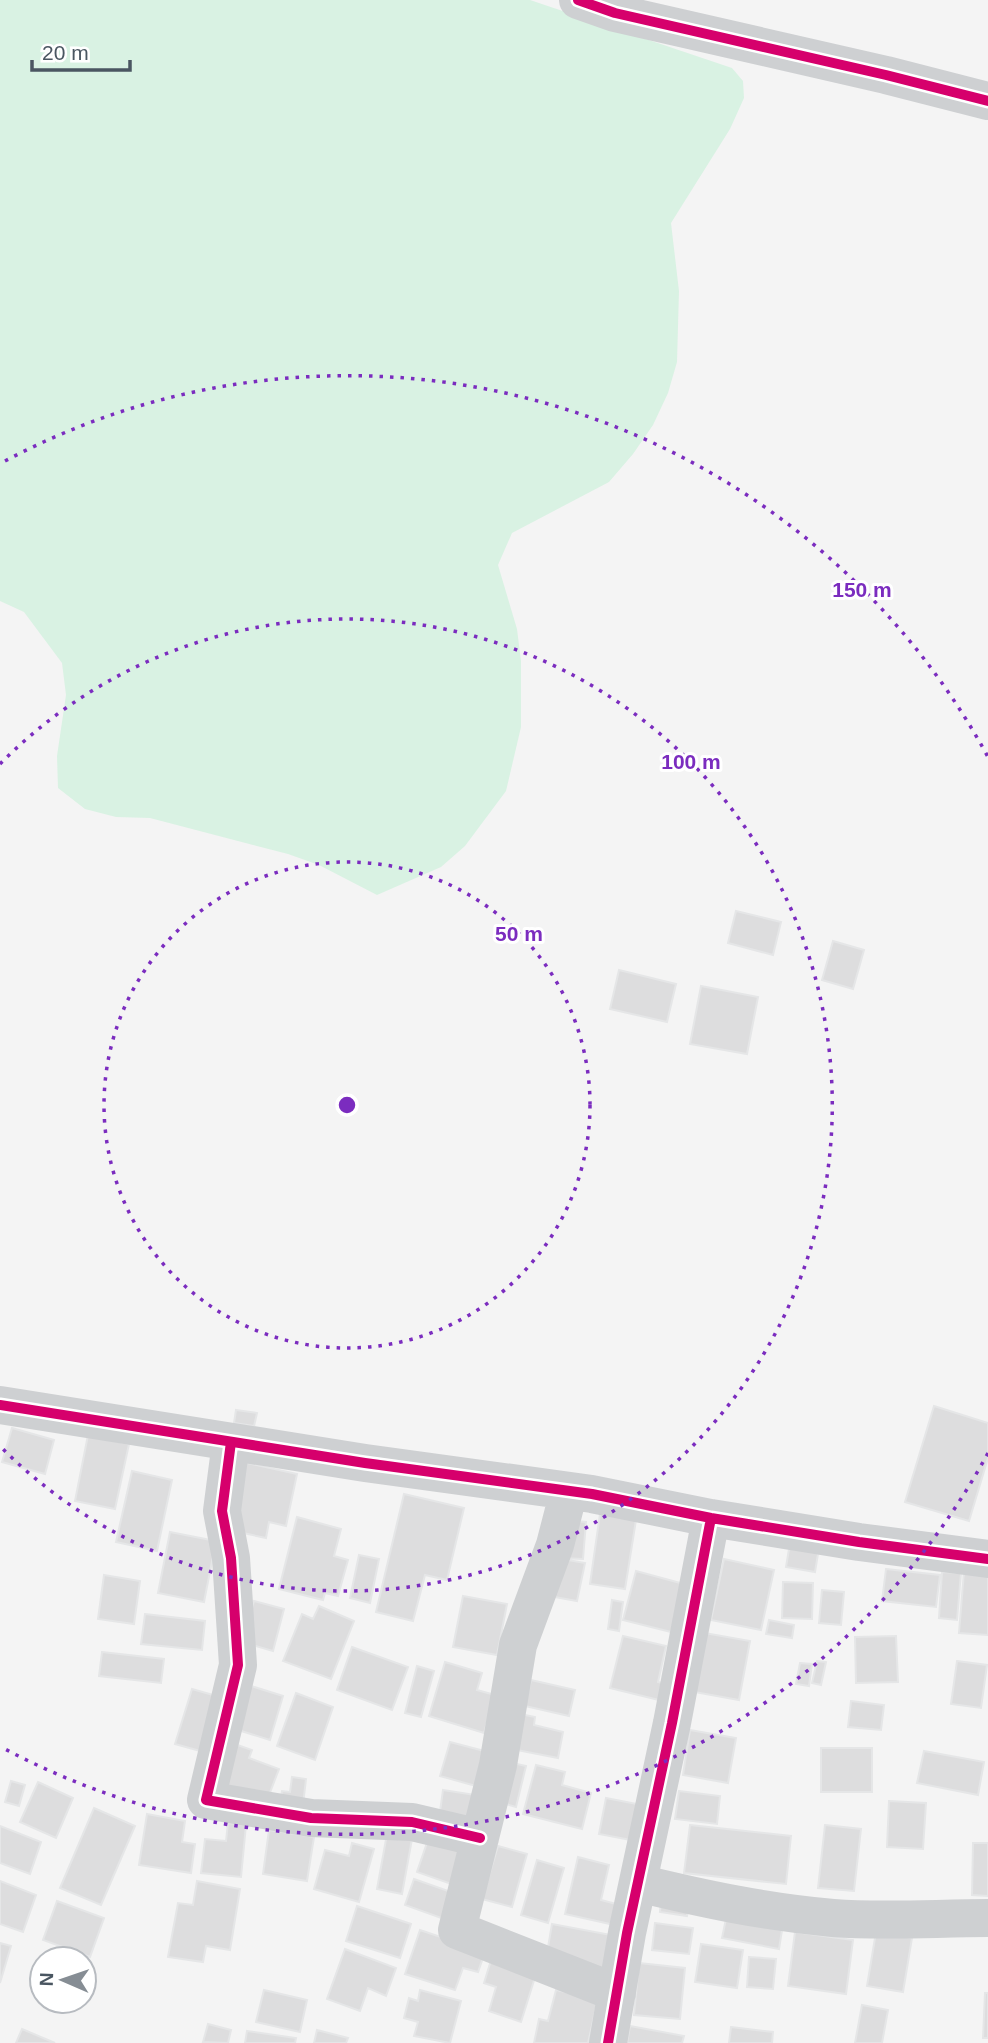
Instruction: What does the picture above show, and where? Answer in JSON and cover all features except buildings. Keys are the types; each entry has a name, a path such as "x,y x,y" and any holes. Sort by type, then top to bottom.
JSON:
{"street":[{"path":"578,0 615,13 886,75 988,102"},
{"path":"0,1405 231,1443 569,1491 859,1542 988,1559"},
{"path":"231,1443 222,1511 230,1558 238,1665 206,1800 311,1818 412,1822 480,1838"},
{"path":"569,1491 555,1545 517,1645 498,1765 457,1930 617,1993"},
{"path":"608,2043 711,1518"},
{"path":"638,1883 741,1907 802,1915 837,1918 988,1918"}],"green space":[{"path":"0,0 530,0 732,68 743,81 744,98 730,129 671,223 679,291 677,362 668,393 653,425 609,482 512,533 498,565 517,629 521,661 521,727 506,791 465,846 441,867 377,895 319,865 288,854 150,818 116,817 85,809 58,788 57,756 66,695 62,663 24,612 0,601"}],"cycle path":[{"path":"578,0 615,13 988,101"},
{"path":"0,1405 365,1463 592,1494 711,1518 988,1559"},
{"path":"231,1442 222,1511 231,1558 238,1665 206,1800 311,1818 412,1822 480,1838"},
{"path":"608,2043 627,1933 672,1723 711,1518"}]}
